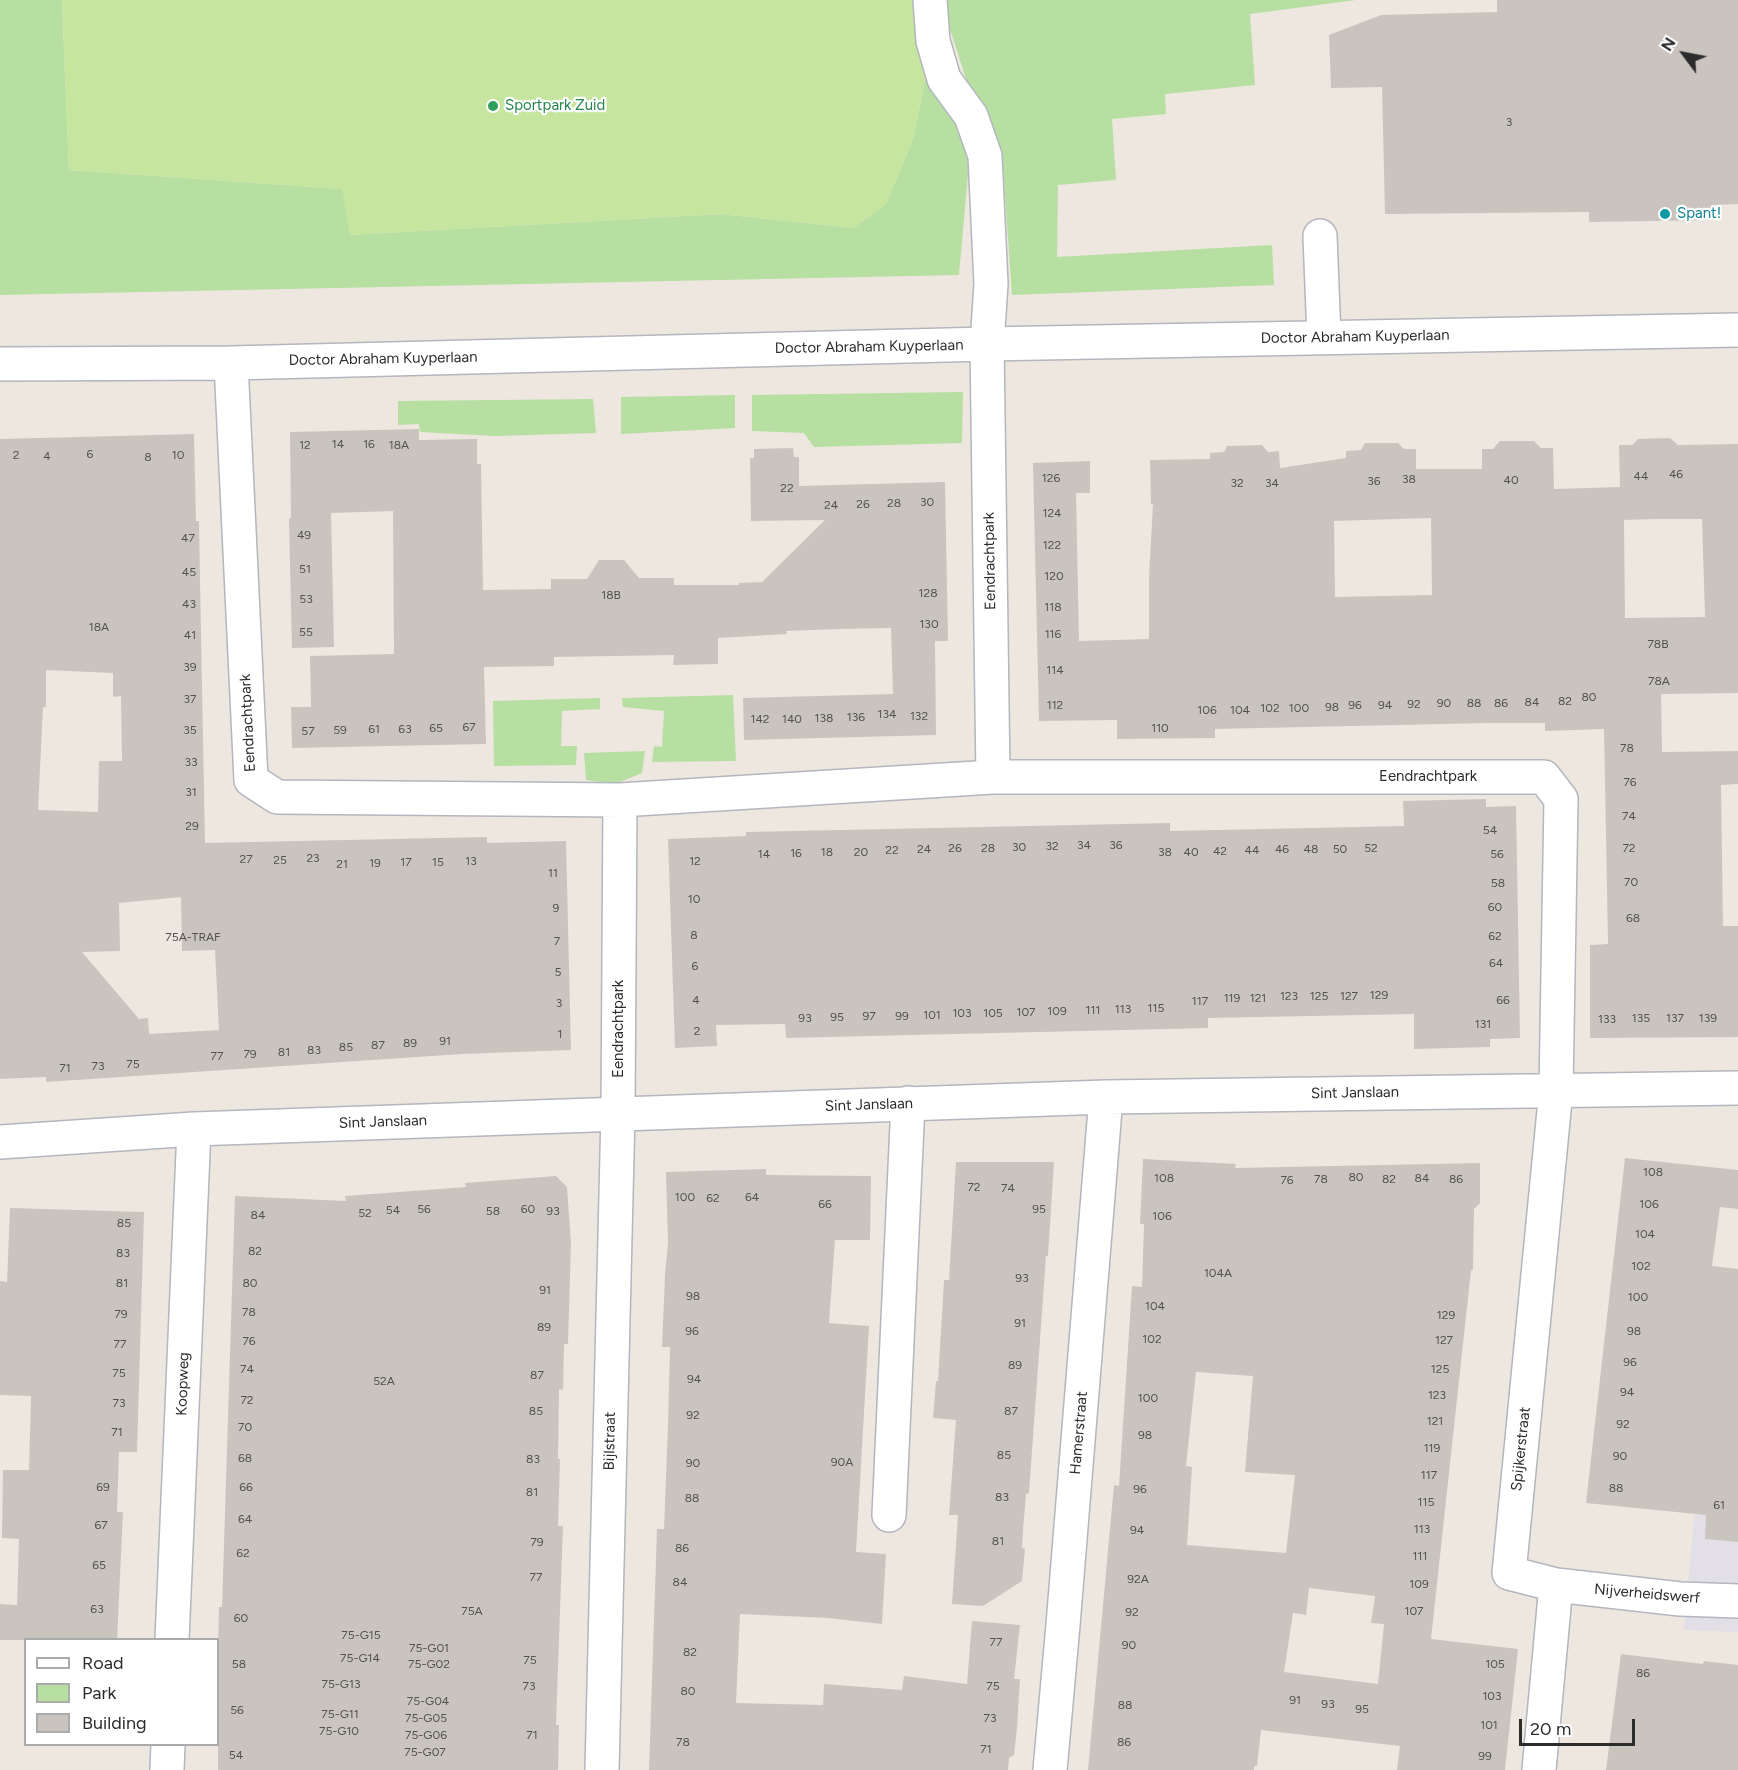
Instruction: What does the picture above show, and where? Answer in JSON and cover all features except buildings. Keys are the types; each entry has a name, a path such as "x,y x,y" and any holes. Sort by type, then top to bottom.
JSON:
{"street":[{"name":"Eendrachtpark","path":"930,0 933,41 944,80 971,117 986,156 991,284 987,344 993,777"},
{"path":"1320,236 1324,337"},
{"name":"Doctor Abraham Kuyperlaan","path":"0,364 231,363 987,344 1738,330"},
{"name":"Eendrachtpark","path":"231,363 251,780 277,798 620,800 993,777 1545,777 1561,799 1557,1090"},
{"name":"Eendrachtpark","path":"618,1113 620,800"},
{"name":"Sint Janslaan","path":"0,1142 194,1129 1106,1096 1738,1088"},
{"name":"Spijkerstraat","path":"1556,1585 1509,1573 1557,1090"},
{"name":"Hamerstraat","path":"1050,1770 1064,1625 1106,1096"},
{"path":"889,1515 909,1103"},
{"name":"Bijlstraat","path":"602,1770 618,1113"},
{"name":"Koopweg","path":"172,1638 194,1129"},
{"path":"1539,1770 1556,1585"},
{"name":"Nijverheidswerf","path":"1556,1585 1680,1599 1738,1601"},
{"path":"167,1770 168,1746"}],"shaded area":[{"path":"1717,1268 1738,1271 1738,1632 1684,1630"}],"green space":[{"path":"0,0 62,0 69,170 343,189 350,235 721,214 853,228 886,204 913,139 926,74 957,126 969,163 959,275 0,295"},
{"name":"Sportpark Zuid","path":"62,0 918,0 926,74 913,139 886,204 853,228 721,214 350,235 342,189 69,170"},
{"path":"946,0 1356,0 1250,14 1255,85 1165,94 1166,114 1112,119 1116,180 1058,185 1057,257 1272,245 1274,285 1012,295 1002,153 984,107 967,82 949,26"},
{"path":"963,392 962,443 814,447 804,433 752,431 752,395"},
{"path":"735,395 735,428 621,434 621,397"},
{"path":"593,399 596,433 495,436 420,432 419,424 398,425 398,401"},
{"path":"733,695 736,761 652,762 654,746 662,747 664,711 623,707 622,698"},
{"path":"600,698 600,709 562,711 561,746 577,746 576,765 494,766 493,701"},
{"path":"645,751 642,773 615,784 586,780 584,753"}],"place":[{"name":"Sportpark Zuid","path":"493,106"},
{"name":"Spant!","path":"1665,214"}]}
